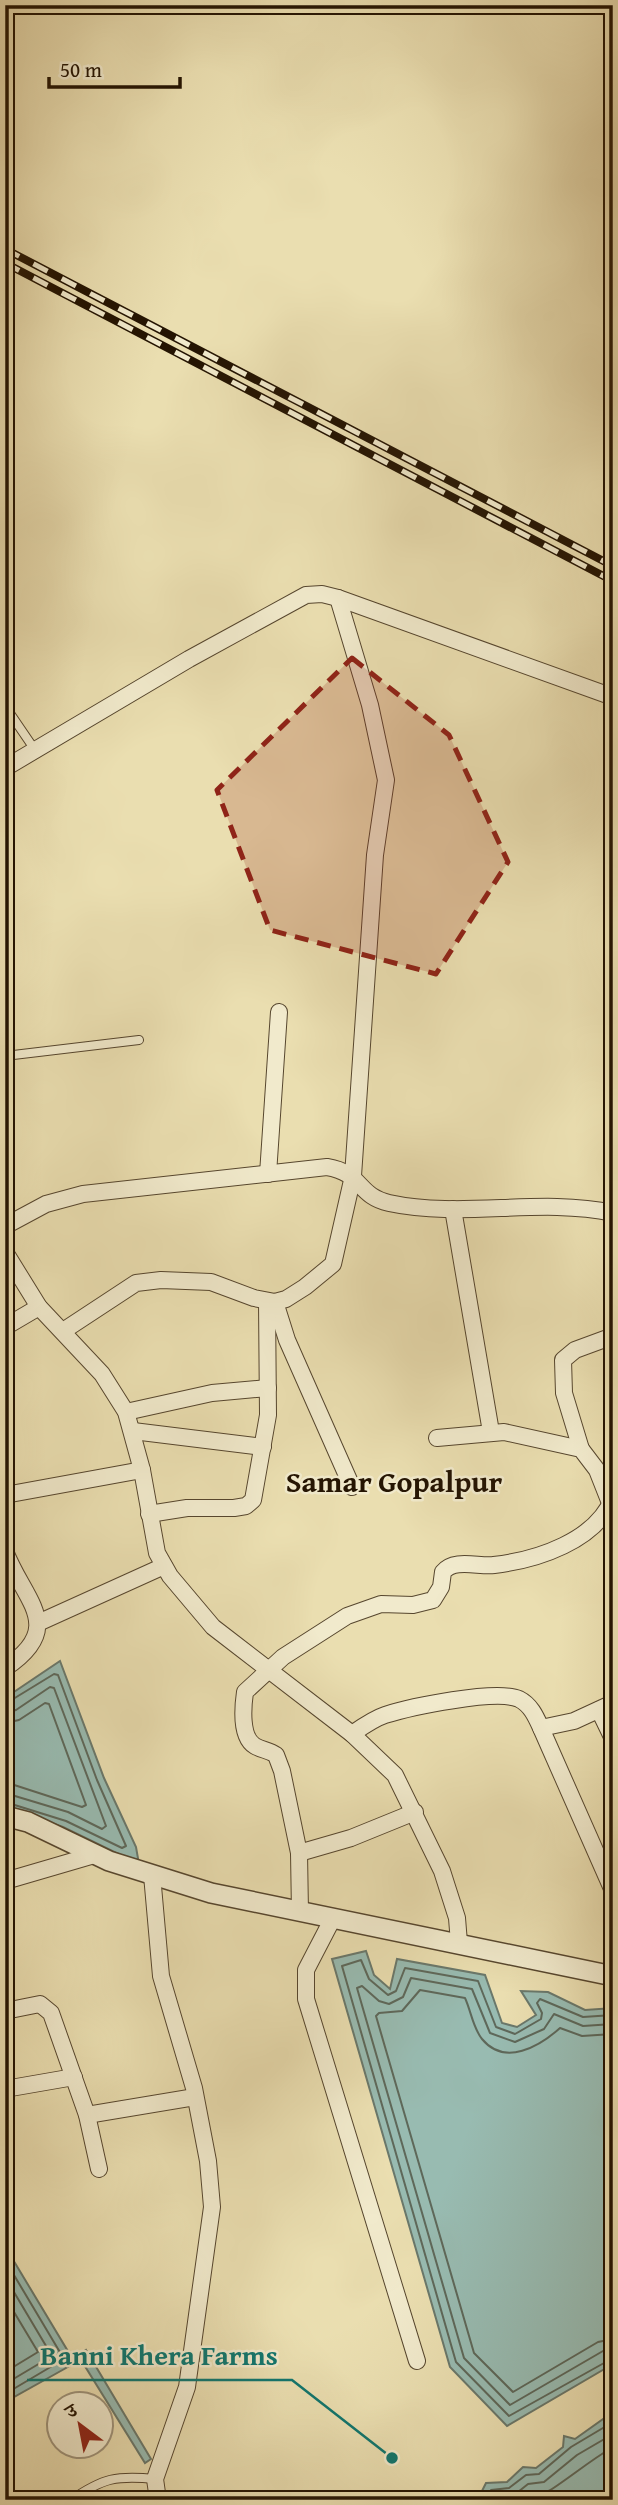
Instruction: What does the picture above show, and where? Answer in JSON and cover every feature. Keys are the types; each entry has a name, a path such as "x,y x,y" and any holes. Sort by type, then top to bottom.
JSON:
{"street":[{"path":"5,768 306,595 322,594 338,598 613,697"},
{"path":"63,1331 123,1289 145,1281 211,1282 271,1302 286,1299 333,1264 353,1176 375,855 386,780 370,705 338,598"},
{"path":"268,1174 279,1012"},
{"path":"5,1226 46,1204 83,1194 327,1167 353,1176 363,1191 388,1203 453,1209 567,1206 613,1213"},
{"path":"453,1209 491,1432"},
{"path":"5,1251 39,1307 102,1374 125,1412 133,1431 142,1470 157,1553 164,1566 199,1614 352,1734 395,1775 415,1812 450,1893 459,1930 459,1943"},
{"path":"149,1514 187,1508 246,1506 255,1494 263,1447 268,1388 271,1302"},
{"path":"271,1302 352,1487"},
{"path":"5,1327 39,1307"},
{"path":"300,1912 299,1853 279,1760 269,1750 253,1745 248,1736 243,1714 245,1692 302,1643 367,1607 414,1605 433,1600 438,1595 446,1567 511,1563 559,1547 594,1528 612,1504 601,1477 581,1449 564,1393 562,1366 575,1350 613,1336"},
{"path":"125,1412 212,1393 268,1388"},
{"path":"133,1431 263,1447"},
{"path":"437,1438 491,1432 581,1449"},
{"path":"5,1495 142,1470"},
{"path":"5,1668 32,1646 38,1636 38,1623 23,1582 7,1560"},
{"path":"38,1623 164,1566"},
{"path":"352,1734 382,1716 456,1700 514,1697 528,1704 613,1891"},
{"path":"541,1728 575,1721 606,1707 613,1740"},
{"path":"299,1853 351,1838 415,1812"},
{"path":"5,1816 46,1830 94,1855 211,1893 613,1976"},
{"path":"5,1881 94,1855"},
{"path":"152,1875 161,1976 195,2097 212,2192 208,2256 182,2408 155,2479 158,2500"},
{"path":"333,1918 306,1970 306,1999 417,2361"},
{"path":"5,2007 10,2010 33,2004 46,2007 56,2022 87,2115 99,2169"},
{"path":"5,2089 74,2077"},
{"path":"87,2115 195,2097"}],"lane":[{"path":"5,706 35,750"},
{"path":"5,1056 139,1040"},
{"path":"71,2500 102,2481 124,2475 155,2479"}],"highlighted area":[{"path":"352,658 449,735 508,862 436,974 270,930 217,790"}],"water":[{"path":"60,1661 104,1778 136,1847 139,1864 63,1827 5,1808 5,1698"},
{"path":"366,1951 374,1975 390,1989 397,1959 485,1975 502,2023 517,2027 536,2015 521,1991 548,1992 585,2010 613,2008 613,2364 507,2426 450,2367 332,1959"},
{"path":"5,2249 75,2363 5,2402"},
{"path":"86,2350 110,2390 100,2390 78,2355"},
{"path":"116,2400 151,2459 145,2463 116,2416"},
{"path":"613,2412 613,2500 463,2500 481,2493 486,2483 507,2482 523,2467 536,2468 563,2447 564,2436 575,2439"}],"railway":[{"path":"5,249 613,566"},
{"path":"5,263 613,581"}],"place":[{"name":"Banni Khera Farms","path":"392,2458"}],"district":[{"name":"Samar Gopalpur","path":"394,1481"}]}
